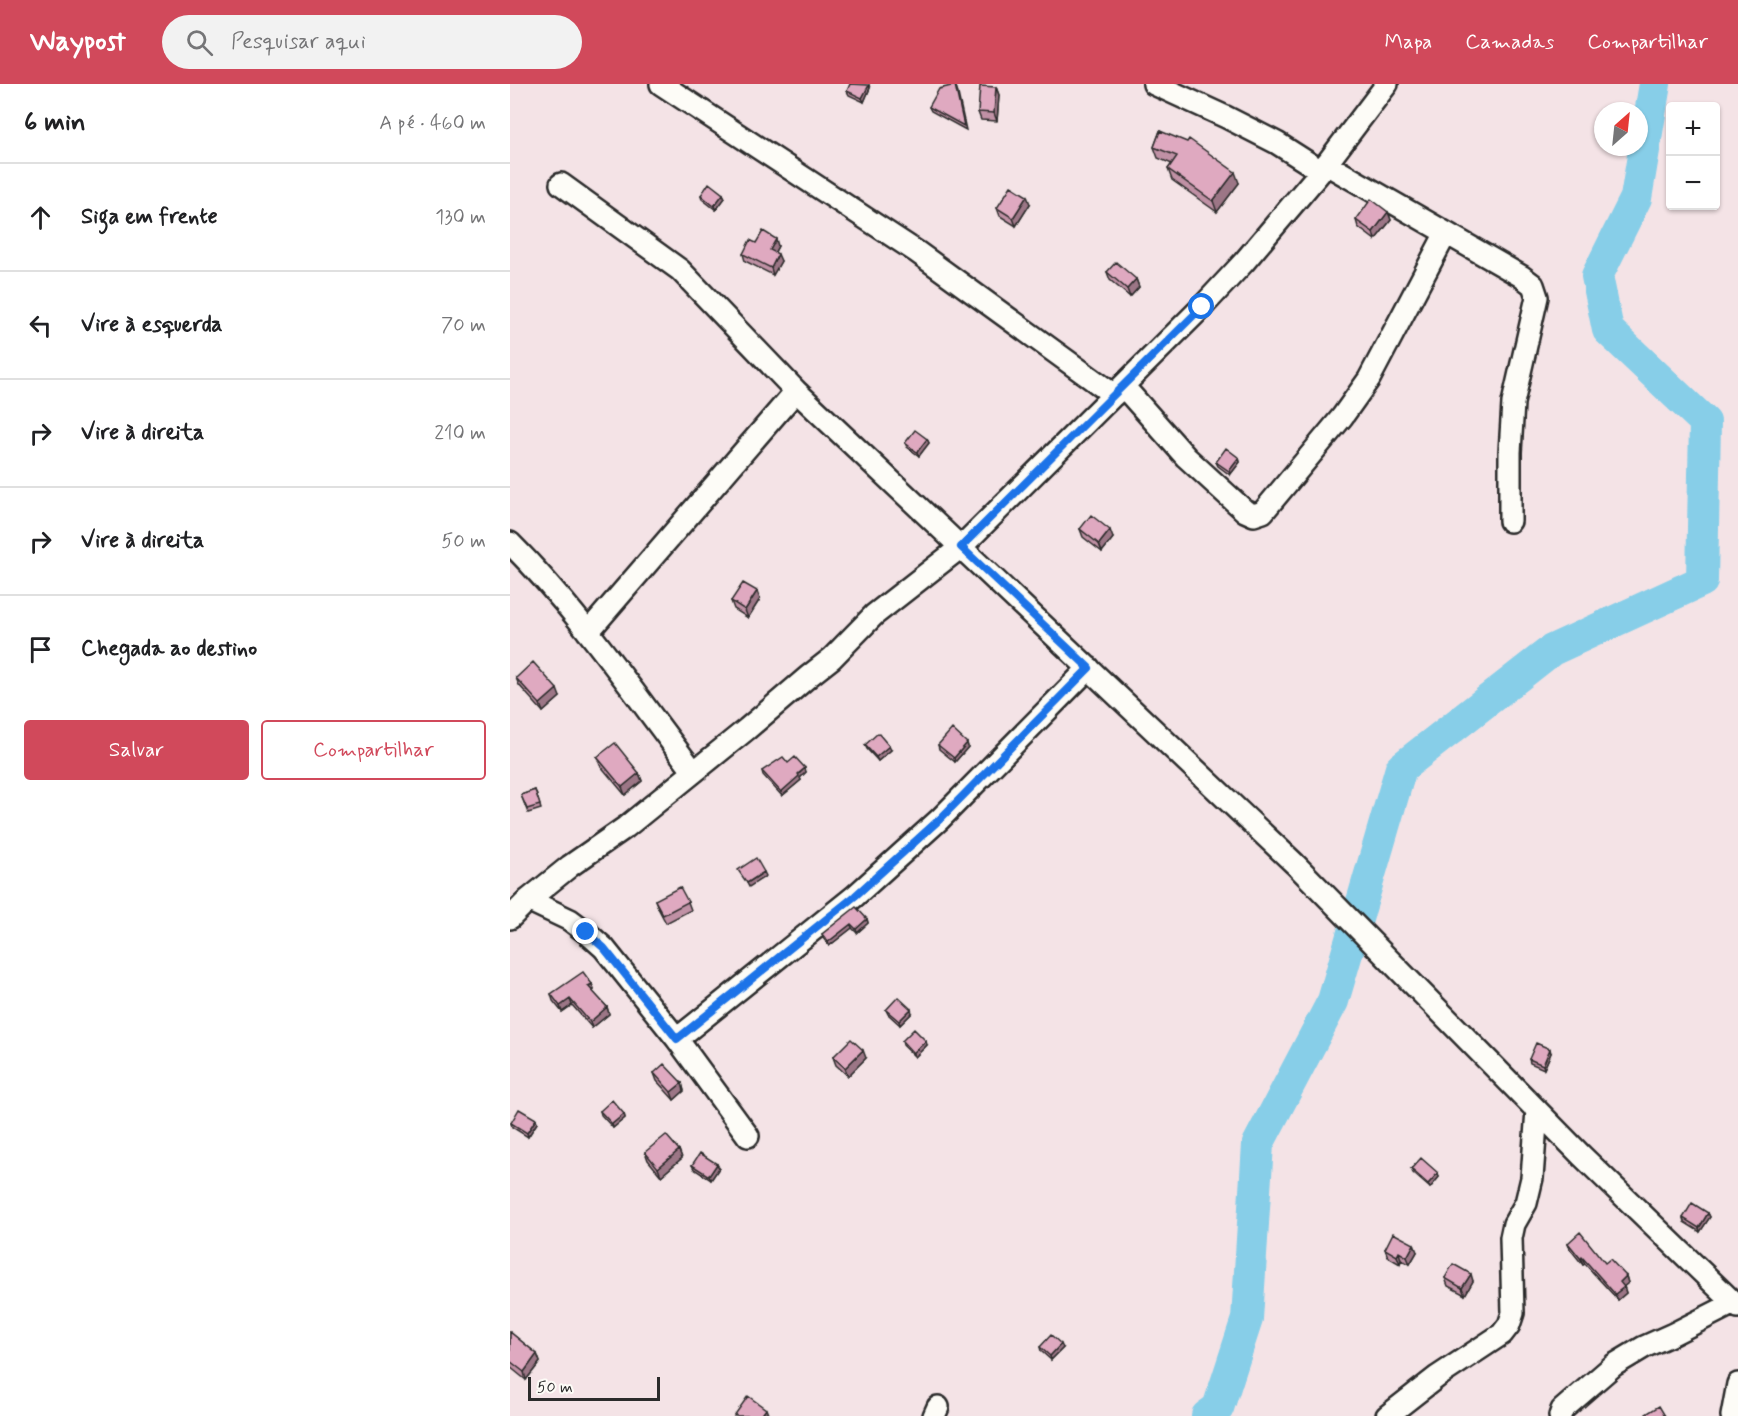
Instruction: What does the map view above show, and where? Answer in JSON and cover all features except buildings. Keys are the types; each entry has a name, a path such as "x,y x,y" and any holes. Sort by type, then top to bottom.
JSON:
{"street":[{"path":"661,84 917,252 1119,390 1245,511 1254,515 1263,512 1342,417 1369,379 1446,233"},
{"path":"1154,84 1277,143 1446,233 1533,285 1537,297 1513,403 1509,452 1510,521"},
{"path":"510,918 528,900 570,866 626,827 694,772 832,658 874,615 961,547 1230,277 1323,168 1387,84"},
{"path":"561,184 680,270 796,391 1295,864 1537,1110 1736,1305 1644,1347 1614,1365 1562,1410 1560,1416"},
{"path":"588,632 796,391"},
{"path":"510,543 535,568 588,632 694,772"},
{"path":"677,1039 863,888 940,819 1089,668"},
{"path":"528,900 570,920 598,943 677,1039 748,1136"},
{"path":"1388,1416 1437,1377 1502,1334 1509,1325 1513,1313 1511,1238 1514,1224 1526,1203 1532,1178 1537,1110"},
{"path":"1732,1416 1738,1383"}],"waterway":[{"path":"1207,1416 1218,1408 1247,1319 1258,1144 1333,1001 1401,768 1552,650 1702,581 1705,422 1608,330 1597,276 1636,198 1655,84"}],"route":[{"path":"586,932 604,948 677,1039 855,896 940,819 1089,668 961,547 1202,307"}]}
